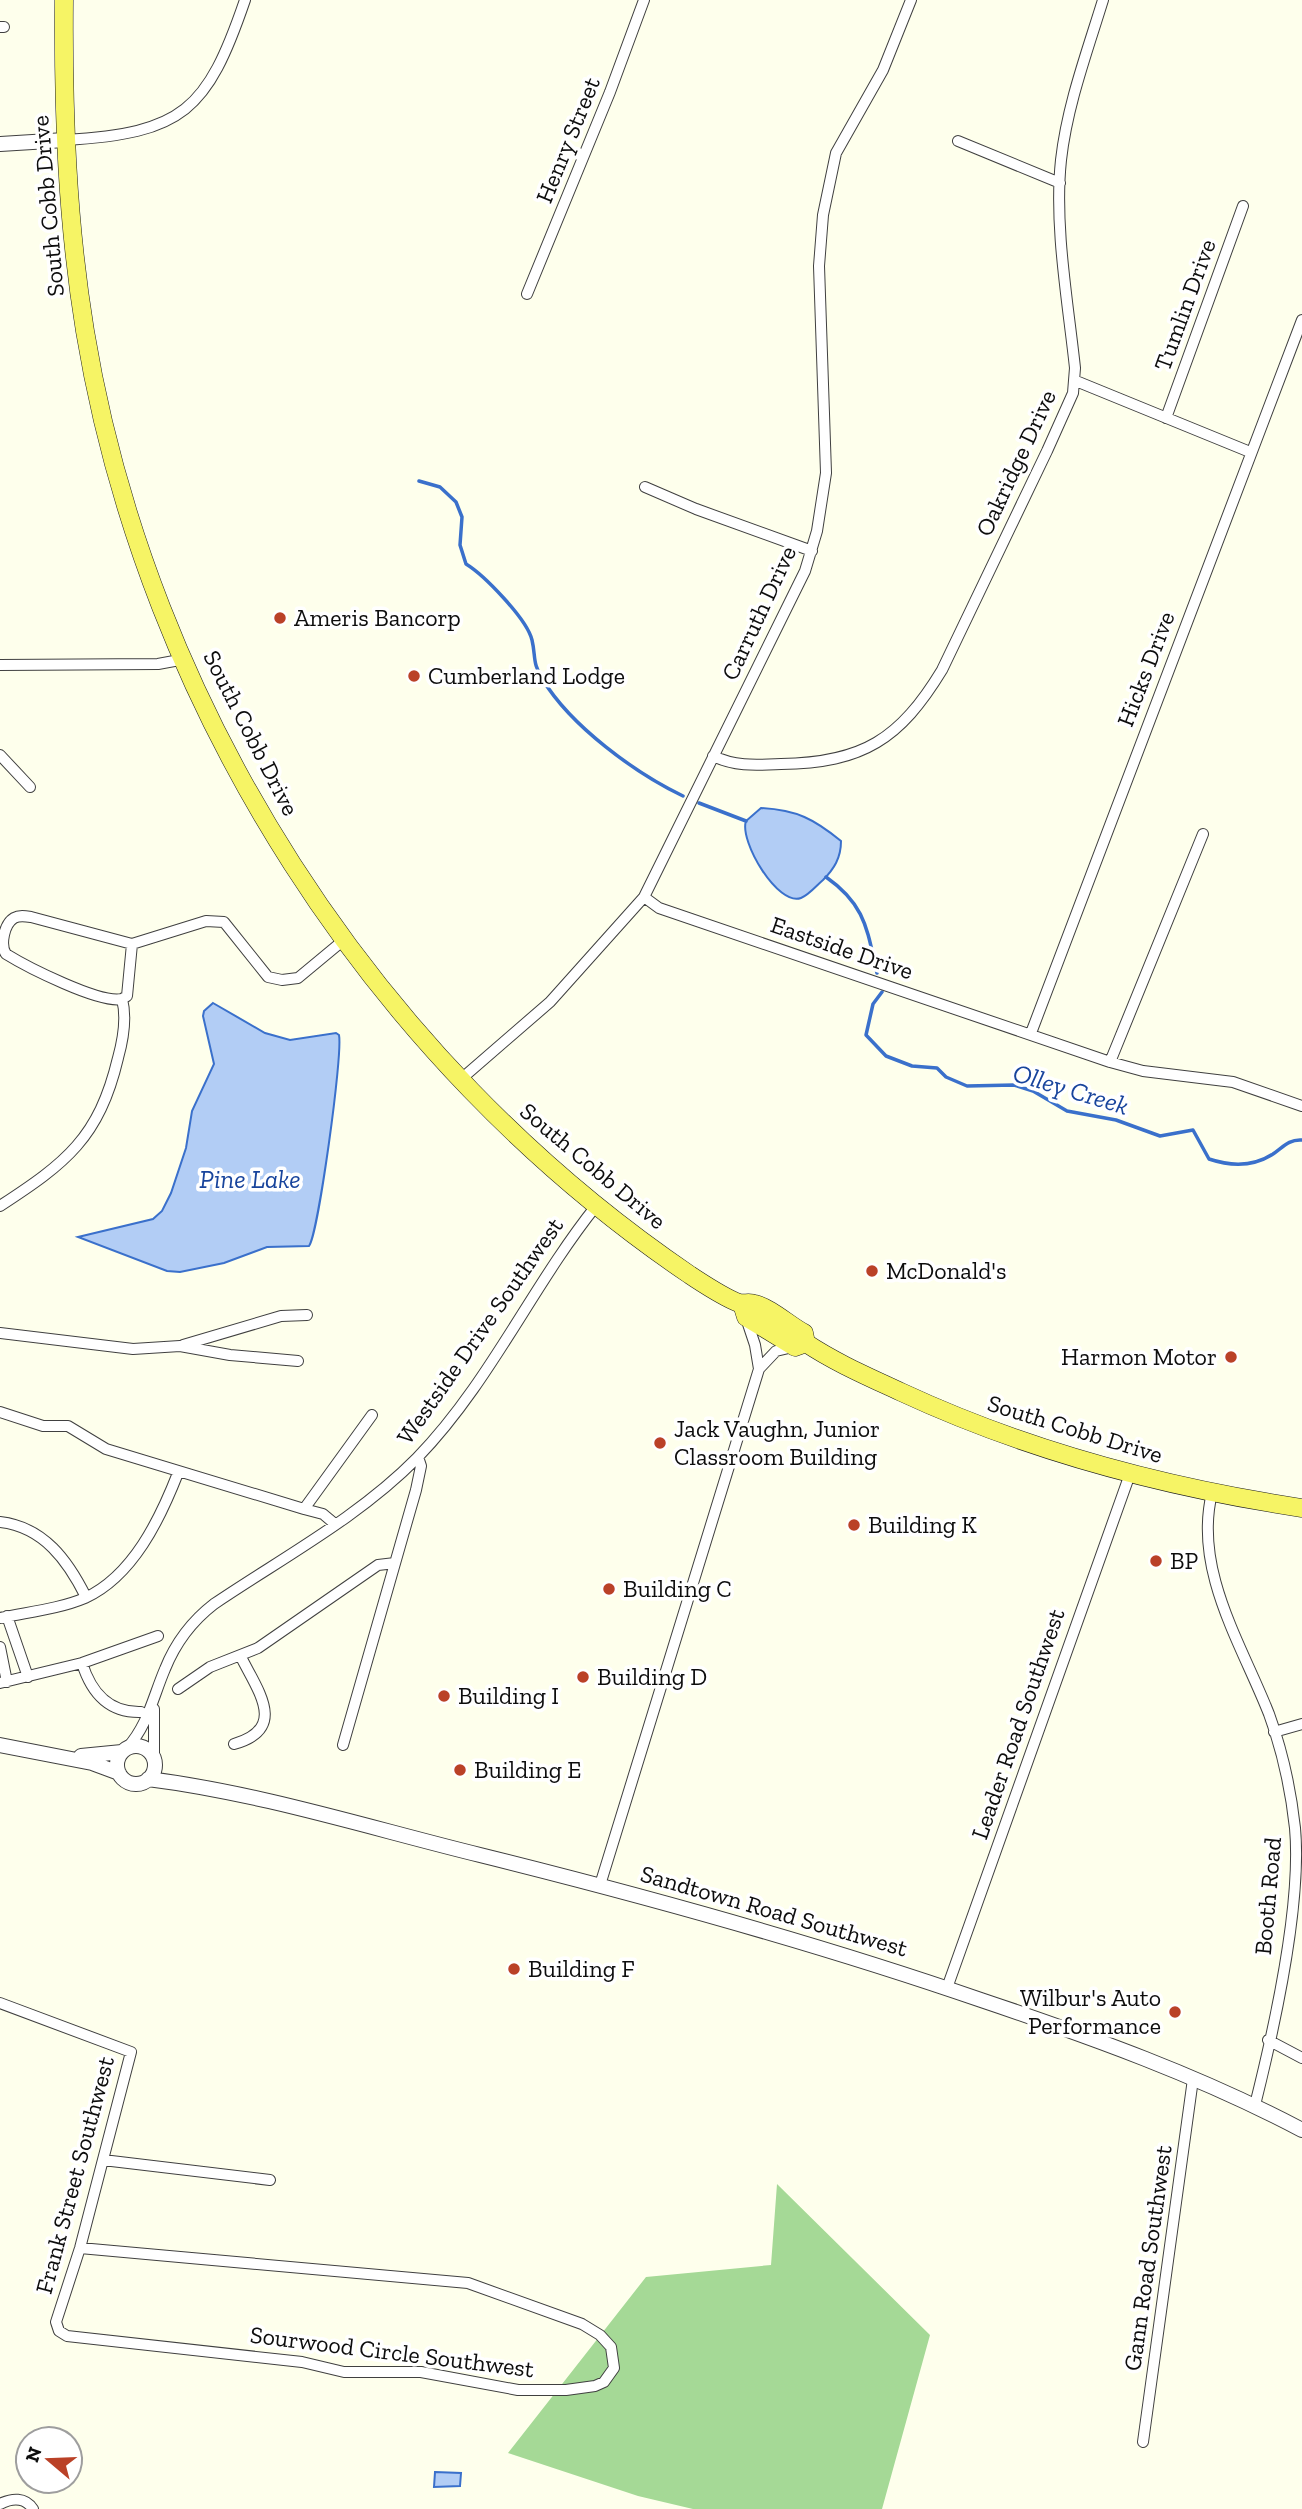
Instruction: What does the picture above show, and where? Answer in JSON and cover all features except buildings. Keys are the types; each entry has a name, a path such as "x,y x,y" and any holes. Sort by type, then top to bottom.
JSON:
{"main road":[{"name":"South Cobb Drive","path":"65,0 65,140 79,289 104,424 131,520 154,586 185,659 245,783 288,855 397,1010 460,1080 516,1135 596,1206 744,1311 754,1303 804,1333 801,1345 971,1423 1130,1474 1212,1493 1302,1508"}],"street":[{"path":"0,145 136,133 184,110 211,82 219,68 245,0"},
{"name":"Henry Street","path":"527,294 610,92 644,0"},
{"name":"Carruth Drive","path":"460,1080 550,1002 643,897 791,601 812,551 821,508 827,447 820,266 822,215 836,153 883,70 911,0"},
{"name":"Oakridge Drive","path":"713,756 735,764 818,762 852,754 875,744 911,718 943,670 1048,451 1076,381 1060,183 1068,124 1103,0"},
{"path":"958,141 1060,183"},
{"name":"Tumlin Drive","path":"1166,418 1243,206"},
{"name":"Hicks Drive","path":"1031,1033 1302,320"},
{"path":"1076,381 1250,452"},
{"path":"645,487 696,509 812,551"},
{"path":"0,665 158,664 185,659"},
{"path":"0,755 30,787"},
{"path":"1110,1062 1203,834"},
{"name":"Eastside Drive","path":"643,897 672,912 1110,1062 1143,1071 1233,1082 1302,1105"},
{"path":"132,944 127,996 122,999 96,996 15,960 3,950 3,941 11,920 18,916 31,917 132,944 206,921 225,922 268,977 282,981 298,978 345,939"},
{"path":"0,1206 69,1157 99,1117 110,1093 120,1051 125,1011 122,999"},
{"name":"Westside Drive Southwest","path":"124,1750 142,1728 173,1652 203,1612 380,1492 418,1457 466,1397 596,1206"},
{"path":"744,1311 755,1345 759,1369"},
{"path":"0,1333 133,1349 180,1346 281,1316 307,1315"},
{"path":"600,1885 759,1369 776,1351 801,1345"},
{"path":"180,1346 230,1355 298,1361"},
{"path":"0,1412 43,1426 68,1426 106,1448 178,1473 323,1514 335,1524"},
{"path":"304,1509 372,1415"},
{"path":"343,1745 416,1489 421,1466 418,1457"},
{"path":"28,1677 4,1617 86,1597 127,1565 157,1518 178,1473"},
{"name":"Leader Road Southwest","path":"947,1988 1130,1474"},
{"name":"Booth Road","path":"1212,1493 1206,1530 1219,1593 1273,1732 1298,1830 1289,1931 1255,2105"},
{"path":"0,1522 15,1525 50,1545 69,1566 86,1597"},
{"path":"178,1689 210,1667 241,1657 378,1566 395,1563"},
{"path":"0,1647 3,1683 82,1663 158,1636"},
{"path":"234,1744 258,1735 265,1721 262,1701 241,1657"},
{"path":"82,1663 87,1679 101,1699 121,1711 141,1712"},
{"name":"Westside Drive Southwest","path":"154,1762 155,1699"},
{"path":"1273,1732 1302,1724"},
{"path":"0,1745 104,1766 133,1783 148,1779 154,1762 140,1746 59,1756"},
{"path":"119,1773 117,1762 124,1750"},
{"name":"Sandtown Road Southwest","path":"154,1762 216,1790"},
{"name":"Sandtown Road Southwest","path":"148,1779 216,1790 600,1885 767,1930 1086,2036 1255,2105 1302,2130"},
{"path":"1289,1931 1302,1936"},
{"name":"Frank Street Southwest","path":"0,2003 131,2052 80,2248 56,2322"},
{"path":"1268,2040 1302,2058"},
{"name":"Gann Road Southwest","path":"1143,2442 1193,2079"},
{"path":"103,2160 270,2180"},
{"name":"Sourwood Circle Southwest","path":"56,2322 59,2331 67,2336 302,2362 344,2372 429,2374 518,2390 566,2390 595,2386 604,2382 614,2368 611,2347 600,2335 582,2324 468,2283 80,2248"},
{"path":"0,2504 17,2499 26,2502 33,2509"}],"green space":[{"path":"777,2184 930,2335 882,2509 693,2509 638,2496 508,2453 646,2277 771,2265"}],"water":[{"path":"761,808 804,817 841,841 840,853 834,867 813,890 801,898 792,898 782,893 754,857 745,830 746,821"},
{"name":"Pine Lake","path":"213,1003 265,1033 290,1040 336,1033 339,1035 334,1107 324,1179 309,1246 267,1247 224,1263 180,1272 167,1271 78,1237 153,1219 162,1211 186,1148 192,1111 214,1064 203,1016 204,1011"},
{"path":"435,2472 461,2473 460,2486 434,2487"}],"waterway":[{"name":"Olley Creek","path":"419,481 440,487 456,502 462,517 460,545 466,564 493,587 522,621 532,640 537,669 555,697 605,747 645,775 683,796"},
{"name":"Olley Creek","path":"699,803 746,821"},
{"name":"Olley Creek","path":"826,877 849,898 863,919 877,973"},
{"name":"Olley Creek","path":"882,992 873,1004 866,1035 886,1056 912,1066 937,1068 946,1077 967,1086 1014,1085 1033,1091 1067,1111 1116,1120 1160,1136 1193,1130 1209,1159 1225,1163 1258,1161 1290,1142 1302,1140"}],"place":[{"name":"Ameris Bancorp","path":"280,618"},
{"name":"Cumberland Lodge","path":"414,676"},
{"name":"McDonald's","path":"872,1271"},
{"name":"Harmon Motor","path":"1231,1357"},
{"name":"Jack Vaughn, Junior Classroom Building","path":"660,1443"},
{"name":"Building K","path":"854,1525"},
{"name":"BP","path":"1156,1561"},
{"name":"Building C","path":"609,1589"},
{"name":"Building D","path":"583,1677"},
{"name":"Building I","path":"444,1696"},
{"name":"Building E","path":"460,1770"},
{"name":"Building F","path":"514,1969"},
{"name":"Wilbur's Auto Performance","path":"1175,2012"}]}
